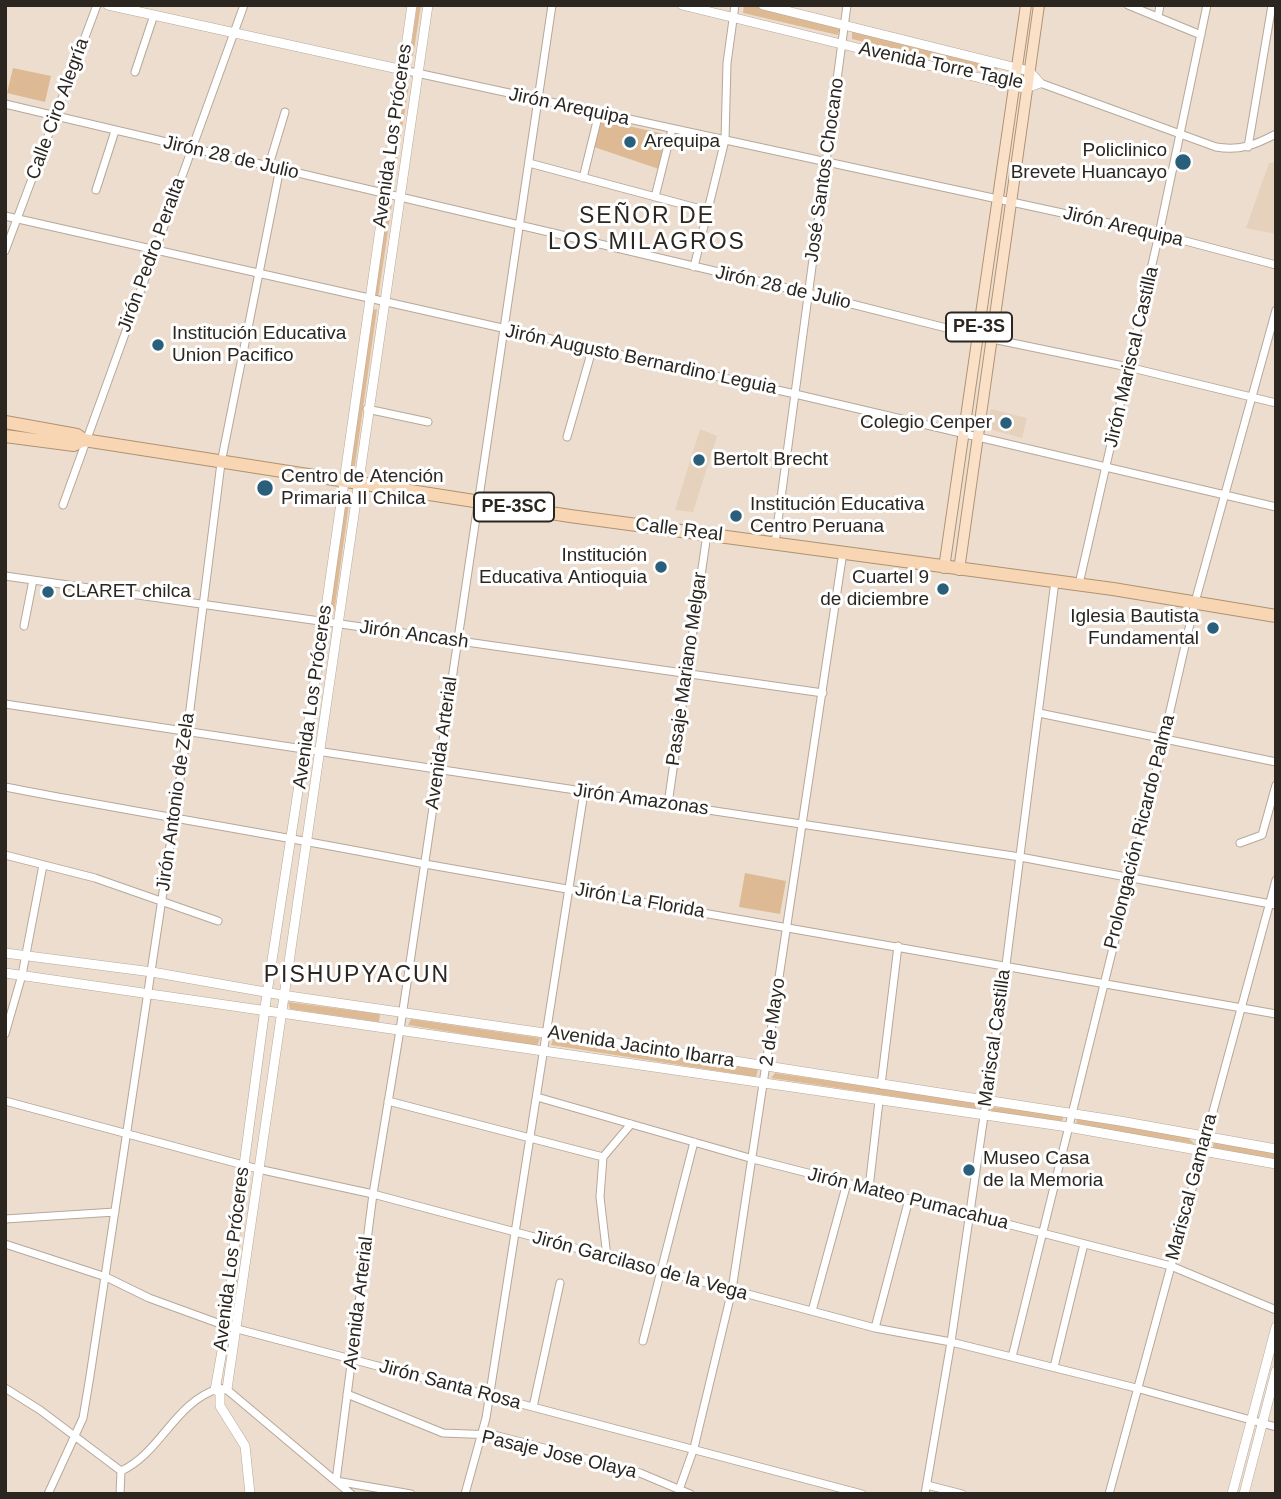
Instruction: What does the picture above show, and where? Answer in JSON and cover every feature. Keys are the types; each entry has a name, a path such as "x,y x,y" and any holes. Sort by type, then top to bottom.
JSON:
{"highway":[{"name":"Calle Real","path":"5,422 77,435 84,440 221,463 944,568 1079,584 1276,617"},
{"name":"Calle Real","path":"5,436 74,445 84,440"}],"main road":[{"name":"PE-3S","path":"944,568 1026,5"},
{"name":"PE-3S","path":"959,570 1038,5"}],"street":[{"name":"Calle Ciro Alegría","path":"5,251 97,5"},
{"name":"Jirón Arequipa","path":"108,5 417,75 1159,234 1276,265"},
{"name":"Jirón Pedro Peralta","path":"63,505 84,440 244,5"},
{"name":"Avenida Los Próceres","path":"250,1494 245,1446 219,1402 226,1326 267,993 324,622 342,480 412,5"},
{"name":"Avenida Los Próceres","path":"220,1389 237,1329 282,995 428,5"},
{"name":"Avenida Arterial","path":"336,1480 373,1194 425,864 552,5"},
{"name":"Avenida Torre Tagle","path":"682,5 1013,86 1026,88 1040,83 1029,71 844,26 780,7 763,5"},
{"path":"694,267 725,140 727,63 736,5"},
{"name":"José Santos Chocano","path":"775,543 847,5"},
{"path":"1128,5 1201,35"},
{"path":"1158,17 1160,5"},
{"name":"Jirón Mariscal Castilla","path":"1079,584 1159,234 1207,5"},
{"path":"1248,147 1272,5"},
{"path":"135,72 154,15"},
{"path":"1040,83 1224,148 1248,147 1276,134"},
{"name":"Jirón 28 de Julio","path":"5,104 808,293 978,336 1128,367 1276,403"},
{"path":"269,165 285,112"},
{"path":"583,178 599,113"},
{"path":"655,197 672,129"},
{"path":"96,190 115,131"},
{"path":"529,163 708,211"},
{"name":"Jirón Antonio de Zela","path":"48,1494 83,1418 187,733 221,463 280,168"},
{"name":"Jirón Augusto Bernardino Leguia","path":"5,216 383,304 795,394 1276,507"},
{"name":"Prolongación Ricardo Palma","path":"1012,1357 1195,602 1276,310"},
{"path":"566,437 592,350"},
{"path":"367,409 428,422"},
{"name":"Pasaje Mariano Melgar","path":"668,804 707,534"},
{"name":"2 de Mayo","path":"680,1487 694,1448 732,1290 843,552"},
{"name":"Jirón Ancash","path":"5,576 823,693"},
{"path":"24,626 33,580"},
{"name":"Mariscal Castilla","path":"925,1494 951,1342 1006,965 1055,581"},
{"name":"Jirón Amazonas","path":"5,704 1020,857 1273,905"},
{"path":"1039,713 1276,762"},
{"path":"1240,843 1262,835 1276,785"},
{"name":"Jirón La Florida","path":"5,787 174,820 291,836 425,864 1276,1014"},
{"path":"466,1494 482,1434 513,1232 545,1052 584,792"},
{"path":"5,855 162,900 218,921"},
{"path":"5,1034 22,975 43,864"},
{"name":"Mariscal Gamarra","path":"1108,1494 1241,1008 1273,905 1276,880"},
{"path":"881,1084 898,946"},
{"name":"Avenida Jacinto Ibarra","path":"5,953 152,972 267,993 696,1055 1071,1113 1276,1149"},
{"name":"Avenida Jacinto Ibarra","path":"5,972 764,1082 983,1117 1068,1127 1276,1164"},
{"path":"692,1072 696,1055"},
{"name":"Jirón Mateo Pumacahua","path":"537,1097 753,1159 1171,1266 1276,1310"},
{"name":"Jirón Garcilaso de la Vega","path":"5,1101 258,1169 373,1194 875,1328 951,1342 1054,1367 1276,1427"},
{"path":"388,1101 603,1157"},
{"path":"869,1188 879,1101"},
{"path":"607,1257 600,1197 603,1157 631,1124"},
{"path":"643,1341 694,1142"},
{"path":"812,1311 847,1183"},
{"path":"875,1328 909,1199"},
{"path":"5,1219 116,1212"},
{"name":"Jirón Santa Rosa","path":"5,1244 106,1277 149,1298 226,1326 862,1494"},
{"path":"1054,1367 1084,1244"},
{"path":"533,1407 560,1283"},
{"path":"1232,1494 1276,1327"},
{"path":"1244,1494 1276,1371"},
{"path":"5,1388 119,1474"},
{"path":"119,1491 119,1474 157,1440 184,1407 220,1389 351,1494"},
{"name":"Pasaje Jose Olaya","path":"347,1394 443,1433 482,1434 640,1473 680,1487 690,1494"},
{"path":"336,1480 411,1494"},
{"path":"927,1485 962,1494"}],"shaded area":[{"path":"417,5 421,5 413,56 410,56"},
{"path":"744,5 756,5 840,27 838,35 743,13"},
{"path":"852,31 998,66 997,74 852,39"},
{"path":"13,68 51,76 45,102 7,93"},
{"path":"409,85 394,179 391,179 405,86"},
{"name":"Arequipa","path":"602,120 664,134 666,137 659,169 594,147"},
{"path":"1269,163 1276,163 1276,234 1246,228"},
{"path":"388,204 392,204 378,298 375,298"},
{"path":"377,309 354,472 350,473 373,310"},
{"name":"Colegio Cenper","path":"991,409 1027,418 1022,438 985,428"},
{"name":"Bertolt Brecht","path":"700,429 717,436 693,512 675,510"},
{"path":"346,496 350,496 334,613 329,616"},
{"path":"745,873 786,881 780,914 739,907"},
{"path":"288,1002 380,1014 379,1022 290,1009"},
{"path":"411,1019 540,1038 537,1046 408,1025"},
{"path":"553,1039 758,1069 756,1077 551,1045"},
{"path":"775,1073 975,1102 976,1109 771,1078"},
{"path":"991,1107 1065,1114 1062,1121 991,1113"},
{"path":"1077,1118 1186,1136 1195,1144 1076,1125"},
{"path":"1214,1140 1276,1154 1276,1161 1213,1148"}],"place":[{"name":"Arequipa","path":"630,142"},
{"name":"Policlinico Brevete Huancayo","path":"1183,162"},
{"name":"Institución Educativa Union Pacifico","path":"158,345"},
{"name":"Colegio Cenper","path":"1006,423"},
{"name":"Bertolt Brecht","path":"699,460"},
{"name":"Centro de Atención Primaria II Chilca","path":"265,488"},
{"name":"Institución Educativa Centro Peruana","path":"736,516"},
{"name":"Institución Educativa Antioquia","path":"661,567"},
{"name":"Cuartel 9 de diciembre","path":"943,589"},
{"name":"CLARET chilca","path":"48,592"},
{"name":"Iglesia Bautista Fundamental","path":"1213,628"},
{"name":"Museo Casa de la Memoria","path":"969,1170"}],"district":[{"name":"SEÑOR DE LOS MILAGROS","path":"647,230"},
{"name":"PISHUPYACUN","path":"357,976"}]}
